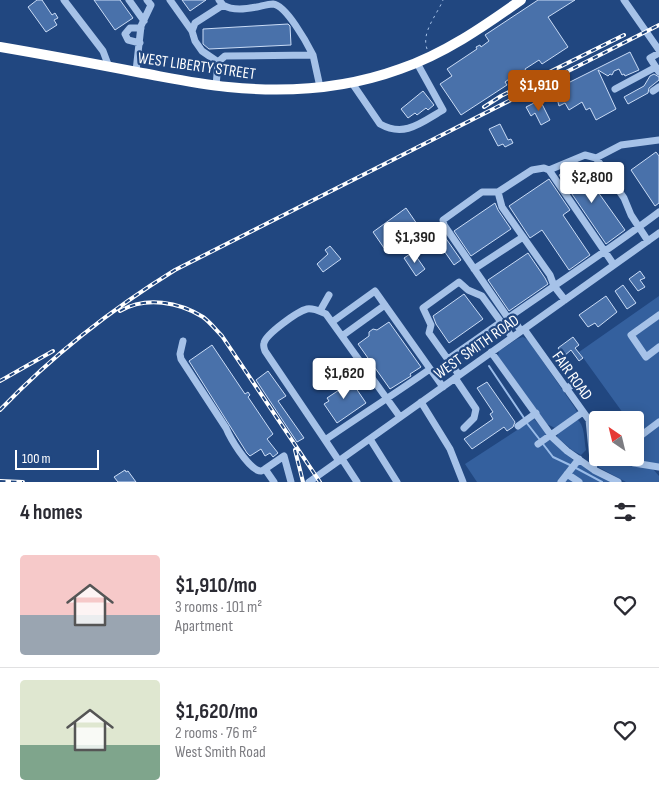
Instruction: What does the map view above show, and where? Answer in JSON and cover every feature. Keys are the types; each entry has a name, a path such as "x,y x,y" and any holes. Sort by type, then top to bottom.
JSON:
{"highway":[{"name":"WEST LIBERTY STREET","path":"0,47 216,86 269,90 320,87 377,77 417,63 468,36 521,0"}],"street":[{"path":"64,0 103,51 107,57 109,67"},
{"path":"129,0 142,24"},
{"path":"136,72 142,24 151,5 147,0"},
{"path":"170,0 192,31 195,41 202,51 218,62"},
{"path":"615,89 658,69 650,58 659,52 624,0"},
{"path":"192,31 195,24 221,2 230,9 246,9 271,4 279,6 295,26 313,55 320,87"},
{"path":"140,43 128,40 125,34 130,28 142,24"},
{"path":"216,86 218,62 225,56 313,55"},
{"path":"352,82 380,124 387,128 407,130 443,110 417,63"},
{"path":"596,158 621,145 659,140"},
{"path":"549,170 585,155 596,158 624,198 648,241"},
{"path":"565,300 502,206 498,192 532,170 544,168 549,170 614,265"},
{"name":"FAIR ROAD","path":"498,192 482,192 443,220 444,226 508,318 511,316 583,412 588,420 589,427"},
{"path":"511,316 659,212"},
{"name":"WEST SMITH ROAD","path":"309,482 659,233"},
{"path":"474,269 523,237"},
{"path":"464,428 474,418 476,409 448,359 430,332 431,325 423,308 459,282 468,290 482,296 512,337"},
{"path":"332,322 375,291 443,387"},
{"path":"320,311 329,295"},
{"path":"342,336 386,305"},
{"path":"357,482 325,440 269,358 265,351 264,343 268,336 297,313 315,309 326,314 400,417"},
{"path":"659,315 631,335 646,357 659,347"},
{"path":"448,359 501,322"},
{"path":"183,341 180,354 181,359 244,456 261,471 284,456 291,482"},
{"path":"492,352 551,435 567,451 594,470 618,482"},
{"path":"325,440 430,369"},
{"path":"566,389 579,380"},
{"path":"421,402 450,449 463,482"},
{"path":"538,444 583,412"},
{"path":"523,423 536,413"},
{"path":"644,433 659,422"},
{"path":"370,439 397,482"},
{"path":"561,482 579,459"},
{"path":"644,465 658,468"},
{"name":"FAIR ROAD","path":"594,466 594,470"},
{"path":"265,469 274,482"},
{"path":"567,474 579,482"}],"path":[{"path":"429,57 425,38 443,0"}],"shaded area":[{"path":"659,296 659,312 628,335 646,360 659,351 659,420 644,431 644,411 622,411 579,352"},
{"path":"659,319 659,345 647,354 634,336"},
{"path":"523,337 528,340 577,412 555,428 547,424 498,356 499,351"},
{"path":"534,419 560,449 573,460 613,482 477,482 465,464"},
{"path":"577,419 583,429 586,450 581,455 557,437 558,433"},
{"path":"659,424 659,464 644,462 644,435"},
{"path":"598,466 638,466 653,469 659,476 659,482 626,482"}],"building":[{"path":"37,0 42,0 52,15 55,13 58,18 54,20 57,25 46,32 28,7"},
{"path":"94,0 120,0 133,18 115,30"},
{"path":"182,0 206,0 190,11"},
{"path":"538,0 575,0 548,17 568,47 542,64 539,60 525,69 527,73 515,81 512,77 505,82 507,85 461,115 440,84 452,76 447,69 477,49 476,47 480,45 481,47 489,41 485,35"},
{"path":"288,24 290,26 291,45 209,49 203,44 203,29"},
{"path":"630,52 639,70 625,76 624,74 622,75 619,69 608,76 598,70 616,109 596,120 590,108 586,110 582,102 569,110 565,103 559,106 555,91 558,88"},
{"path":"654,74 659,77 659,80 649,88 648,93 628,104 624,97 644,86 650,76"},
{"path":"423,91 434,105 428,110 426,108 417,115 415,113 408,118 401,109"},
{"path":"540,100 550,120 541,125 535,113 531,116 526,107"},
{"path":"500,124 508,140 511,139 513,143 505,147 503,144 498,146 489,129"},
{"path":"656,152 659,156 659,203 655,206 631,170"},
{"path":"578,164 625,230 606,244 559,175"},
{"path":"549,179 570,210 563,215 590,255 569,270 542,230 530,238 509,206"},
{"path":"495,203 511,229 471,256 454,231"},
{"path":"406,208 417,224 384,248 373,232"},
{"path":"440,230 461,260 454,265 433,235"},
{"path":"330,246 341,259 323,272 317,264 328,254 325,250"},
{"path":"413,252 425,269 416,276 404,258"},
{"path":"528,253 548,284 509,311 488,280"},
{"path":"640,271 645,278 640,280 645,287 638,291 629,279"},
{"path":"623,285 636,303 627,309 615,291"},
{"path":"464,294 483,319 449,343 433,316"},
{"path":"606,296 617,312 598,327 595,323 588,327 579,315"},
{"path":"389,322 421,367 410,374 411,376 390,389 358,344 369,336 369,332 373,329 377,330"},
{"path":"573,337 579,345 575,348 583,358 579,361 571,350 564,356 558,348"},
{"path":"212,345 245,394 248,392 250,395 248,397 273,434 267,439 278,453 273,457 270,453 265,456 261,449 250,456 247,453 189,361"},
{"path":"268,371 286,396 278,401 304,438 297,442 256,380"},
{"path":"347,375 366,403 337,423 324,404 329,401 327,398 339,390 335,384"},
{"path":"487,382 515,422 513,427 507,431 504,427 472,449 464,439 493,419 490,414 493,412 477,388"},
{"path":"125,470 126,472 128,471 136,482 118,482 114,477"}],"waterway":[{"path":"489,366 524,418"},
{"path":"526,422 540,440"},
{"path":"543,444 553,457 572,466"},
{"path":"576,468 602,482"}],"railway":[{"path":"0,410 83,334 175,270 659,25"},
{"path":"484,107 501,96 624,35"},
{"path":"120,311 130,306 151,302 162,303 184,308 206,319 222,336 320,482"},
{"path":"0,381 53,351"},
{"path":"295,450 303,482"},
{"path":"0,481 23,482"}]}
